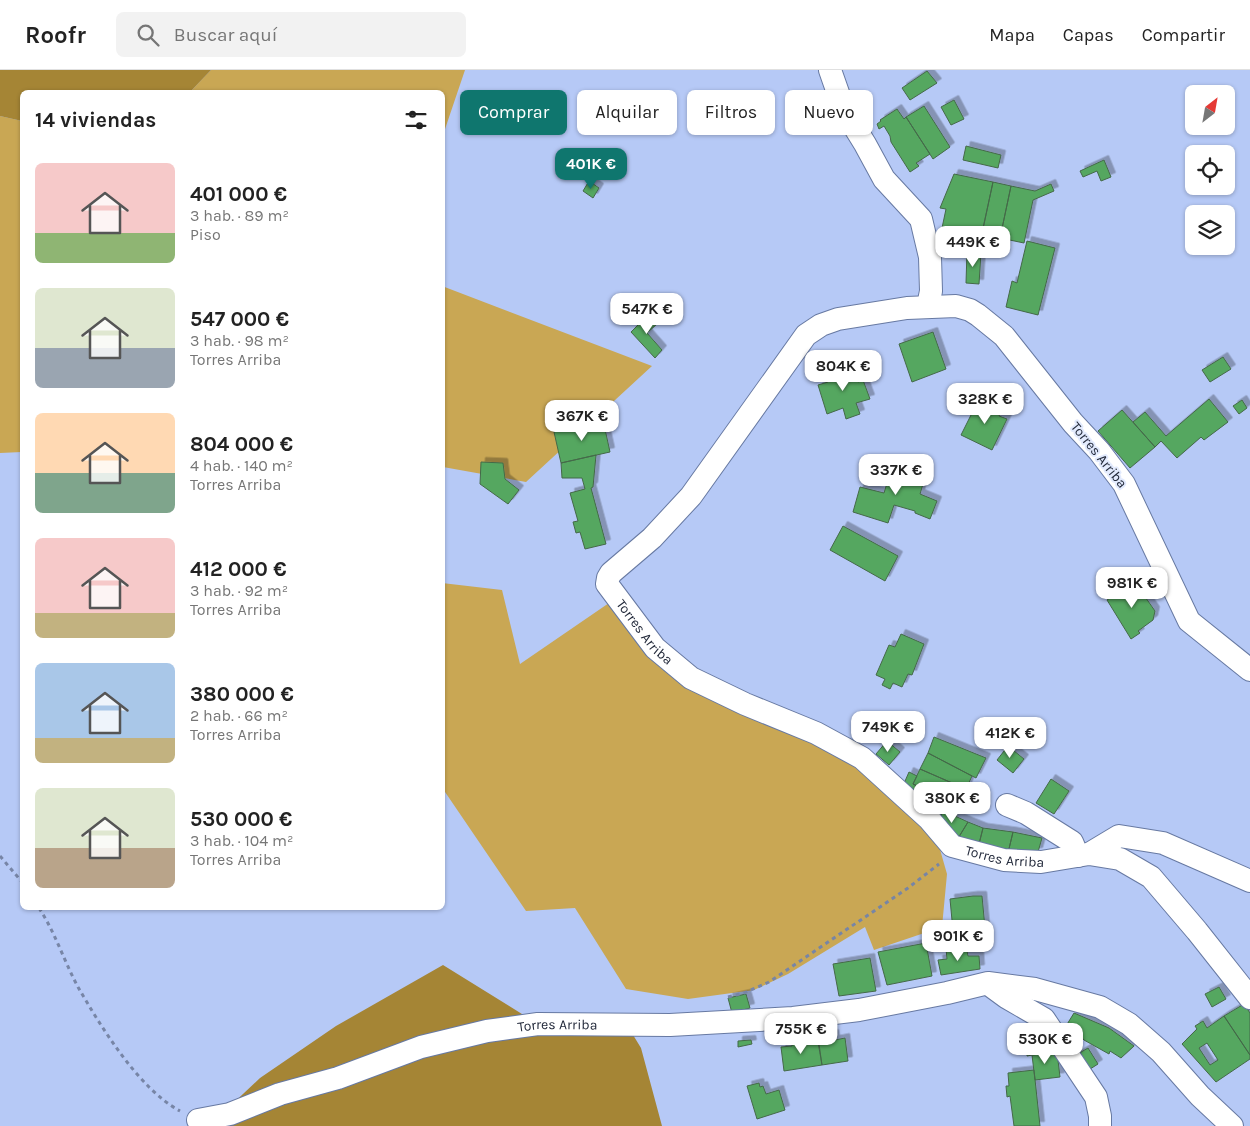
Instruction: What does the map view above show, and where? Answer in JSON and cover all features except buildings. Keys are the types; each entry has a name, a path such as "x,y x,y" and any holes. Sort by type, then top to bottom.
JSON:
{"street":[{"path":"830,70 844,110 884,179 921,219 930,257 931,291 928,306"},
{"name":"Torres Arriba","path":"1250,670 1189,621 1124,484 1099,451 1073,423 1004,336 970,310 956,306 907,308 838,319 821,325 806,335 767,387 691,496 652,538 611,573 607,584 655,648 691,678 745,704 816,732 862,758 929,819 952,846 1004,860 1041,862 1083,855 1120,859 1150,877 1197,931 1250,998"},
{"path":"1006,805 1026,813 1072,842 1083,855"},
{"name":"Torres Arriba","path":"1083,855 1119,836 1163,843 1250,881"},
{"path":"988,983 1006,997 1044,1019 1096,1097 1100,1126"},
{"name":"Torres Arriba","path":"198,1120 230,1114 280,1094 338,1078 421,1047 487,1032 538,1024 670,1025 793,1018 859,1010 988,983 1035,989 1100,1007 1129,1024 1161,1052 1200,1096 1232,1126"}],"path":[{"path":"723,998 769,982 963,849"},
{"path":"0,856 20,880"},
{"path":"40,910 78,986 115,1046 146,1084 170,1106 198,1120"}],"shaded area":[{"path":"0,70 211,70 192,90 20,90 20,121 0,116"},
{"path":"211,70 465,70 445,129 445,90 192,90"},
{"path":"0,116 20,121 20,452 0,453"},
{"path":"445,287 652,366 526,482 445,467"},
{"path":"445,583 502,590 520,664 609,603 653,655 861,765 937,839 947,874 942,927 874,950 865,927 788,974 754,990 688,999 626,989 575,908 526,911 445,792"},
{"path":"443,965 538,1024 627,1025 641,1048 662,1126 209,1126 260,1078 336,1026"}]}
